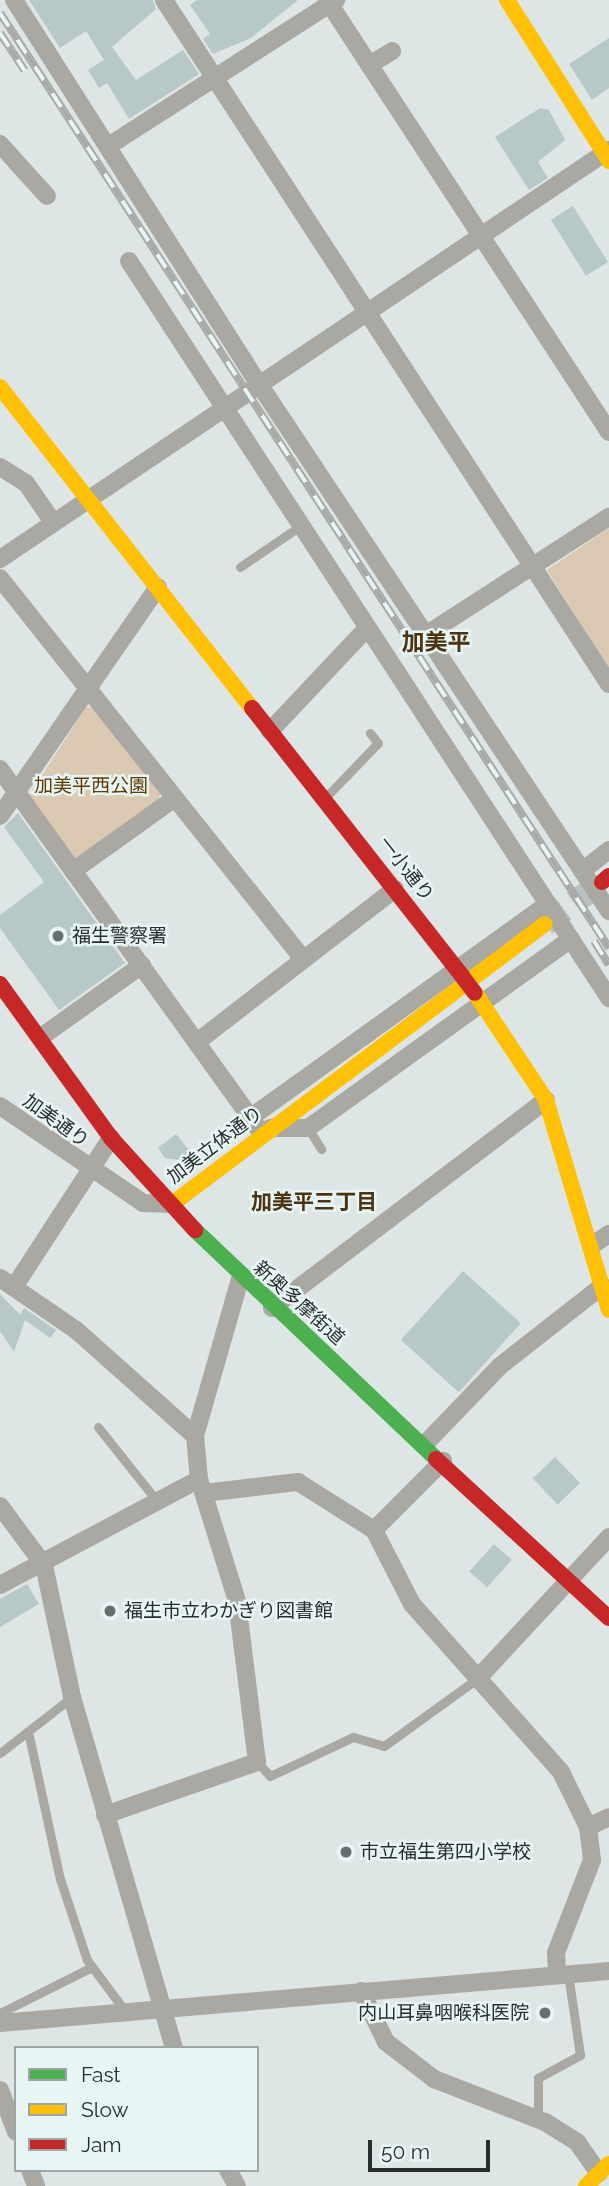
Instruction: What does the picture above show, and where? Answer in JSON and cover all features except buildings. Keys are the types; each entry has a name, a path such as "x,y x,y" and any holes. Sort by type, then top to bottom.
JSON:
{"street":[{"path":"14,0 110,145 259,384 424,636 609,910"},
{"path":"164,0 609,684"},
{"path":"0,559 366,312 607,155 507,0"},
{"path":"110,145 331,1 369,65 609,432"},
{"path":"369,65 392,51"},
{"path":"0,144 47,196"},
{"path":"129,261 222,409 609,998"},
{"name":"一小通り","path":"0,387 395,888 478,997 546,1100 609,1310"},
{"path":"0,467 26,483 53,522"},
{"path":"424,636 609,517"},
{"path":"0,578 303,959"},
{"path":"0,816 158,587"},
{"path":"270,731 366,628"},
{"path":"0,769 250,1118 271,1127 308,1128 478,997 571,939"},
{"path":"74,871 175,798"},
{"path":"582,871 609,850"},
{"path":"197,1042 395,888"},
{"path":"250,1118 460,973 548,904"},
{"name":"加美立体通り","path":"172,1204 271,1127 545,924"},
{"path":"41,1037 142,965"},
{"name":"新奥多摩街道","path":"0,984 41,1037 111,1138 240,1279 443,1461 609,1618"},
{"path":"272,1308 546,1100"},
{"name":"加美通り","path":"0,1106 86,1170 144,1203 172,1204"},
{"path":"111,1138 7,1282 76,1330 195,1436"},
{"path":"591,1246 609,1234"},
{"path":"105,1815 257,1762 237,1601 201,1486 195,1436 240,1279"},
{"path":"424,1445 500,1366 601,1286"},
{"path":"374,1530 443,1461"},
{"path":"0,1585 44,1565 156,1500 201,1486 298,1482 374,1530 412,1604 479,1676 561,1772 588,1826 593,1860 556,1953 563,1975"},
{"path":"0,1506 44,1565 72,1696 160,2010 173,2046"},
{"path":"479,1676 609,1536"},
{"path":"588,1826 609,1817"},
{"path":"0,2022 609,1971"},
{"path":"362,1992 386,2042 434,2080 538,2119 577,2142 594,2179"},
{"path":"0,2090 14,2127"}],"lane":[{"path":"240,567 300,526"},
{"path":"325,799 378,743 370,733"},
{"path":"308,1128 321,1149"},
{"path":"98,1427 156,1500"},
{"path":"257,1762 270,1776 353,1737 384,1746 479,1676"},
{"path":"0,1753 29,1736 72,1696"},
{"path":"29,1736 60,1879 92,1967 125,2011"},
{"path":"0,2013 92,1967"},
{"path":"538,2119 538,2078 580,2055 563,1975"}],"green space":[{"path":"609,528 609,667 608,668 547,570"},
{"name":"加美平西公園","path":"86,707 93,708 160,792 159,800 78,861 69,859 27,799"}],"tunnel":[{"path":"545,924 602,882"}],"railway":[{"path":"0,13 609,948"},
{"path":"0,33 25,71"},
{"path":"594,941 609,965"}],"traffic: fast":[{"path":"195,1230 436,1459"}],"traffic: slow":[{"path":"507,0 609,161"},
{"path":"0,387 252,708"},
{"path":"172,1204 545,924"},
{"path":"475,993 546,1100 609,1310"},
{"path":"586,2186 609,2164"}],"traffic: jam":[{"path":"252,708 462,976"},
{"path":"602,882 609,876"},
{"path":"462,976 475,993"},
{"path":"0,984 111,1138 195,1230"},
{"path":"436,1459 609,1618"}],"place":[{"name":"福生警察署","path":"58,936"},
{"name":"福生市立わかぎり図書館","path":"110,1611"},
{"name":"市立福生第四小学校","path":"346,1852"},
{"name":"内山耳鼻咽喉科医院","path":"545,2013"}],"district":[{"name":"加美平","path":"436,642"},
{"name":"加美平三丁目","path":"314,1202"}]}
